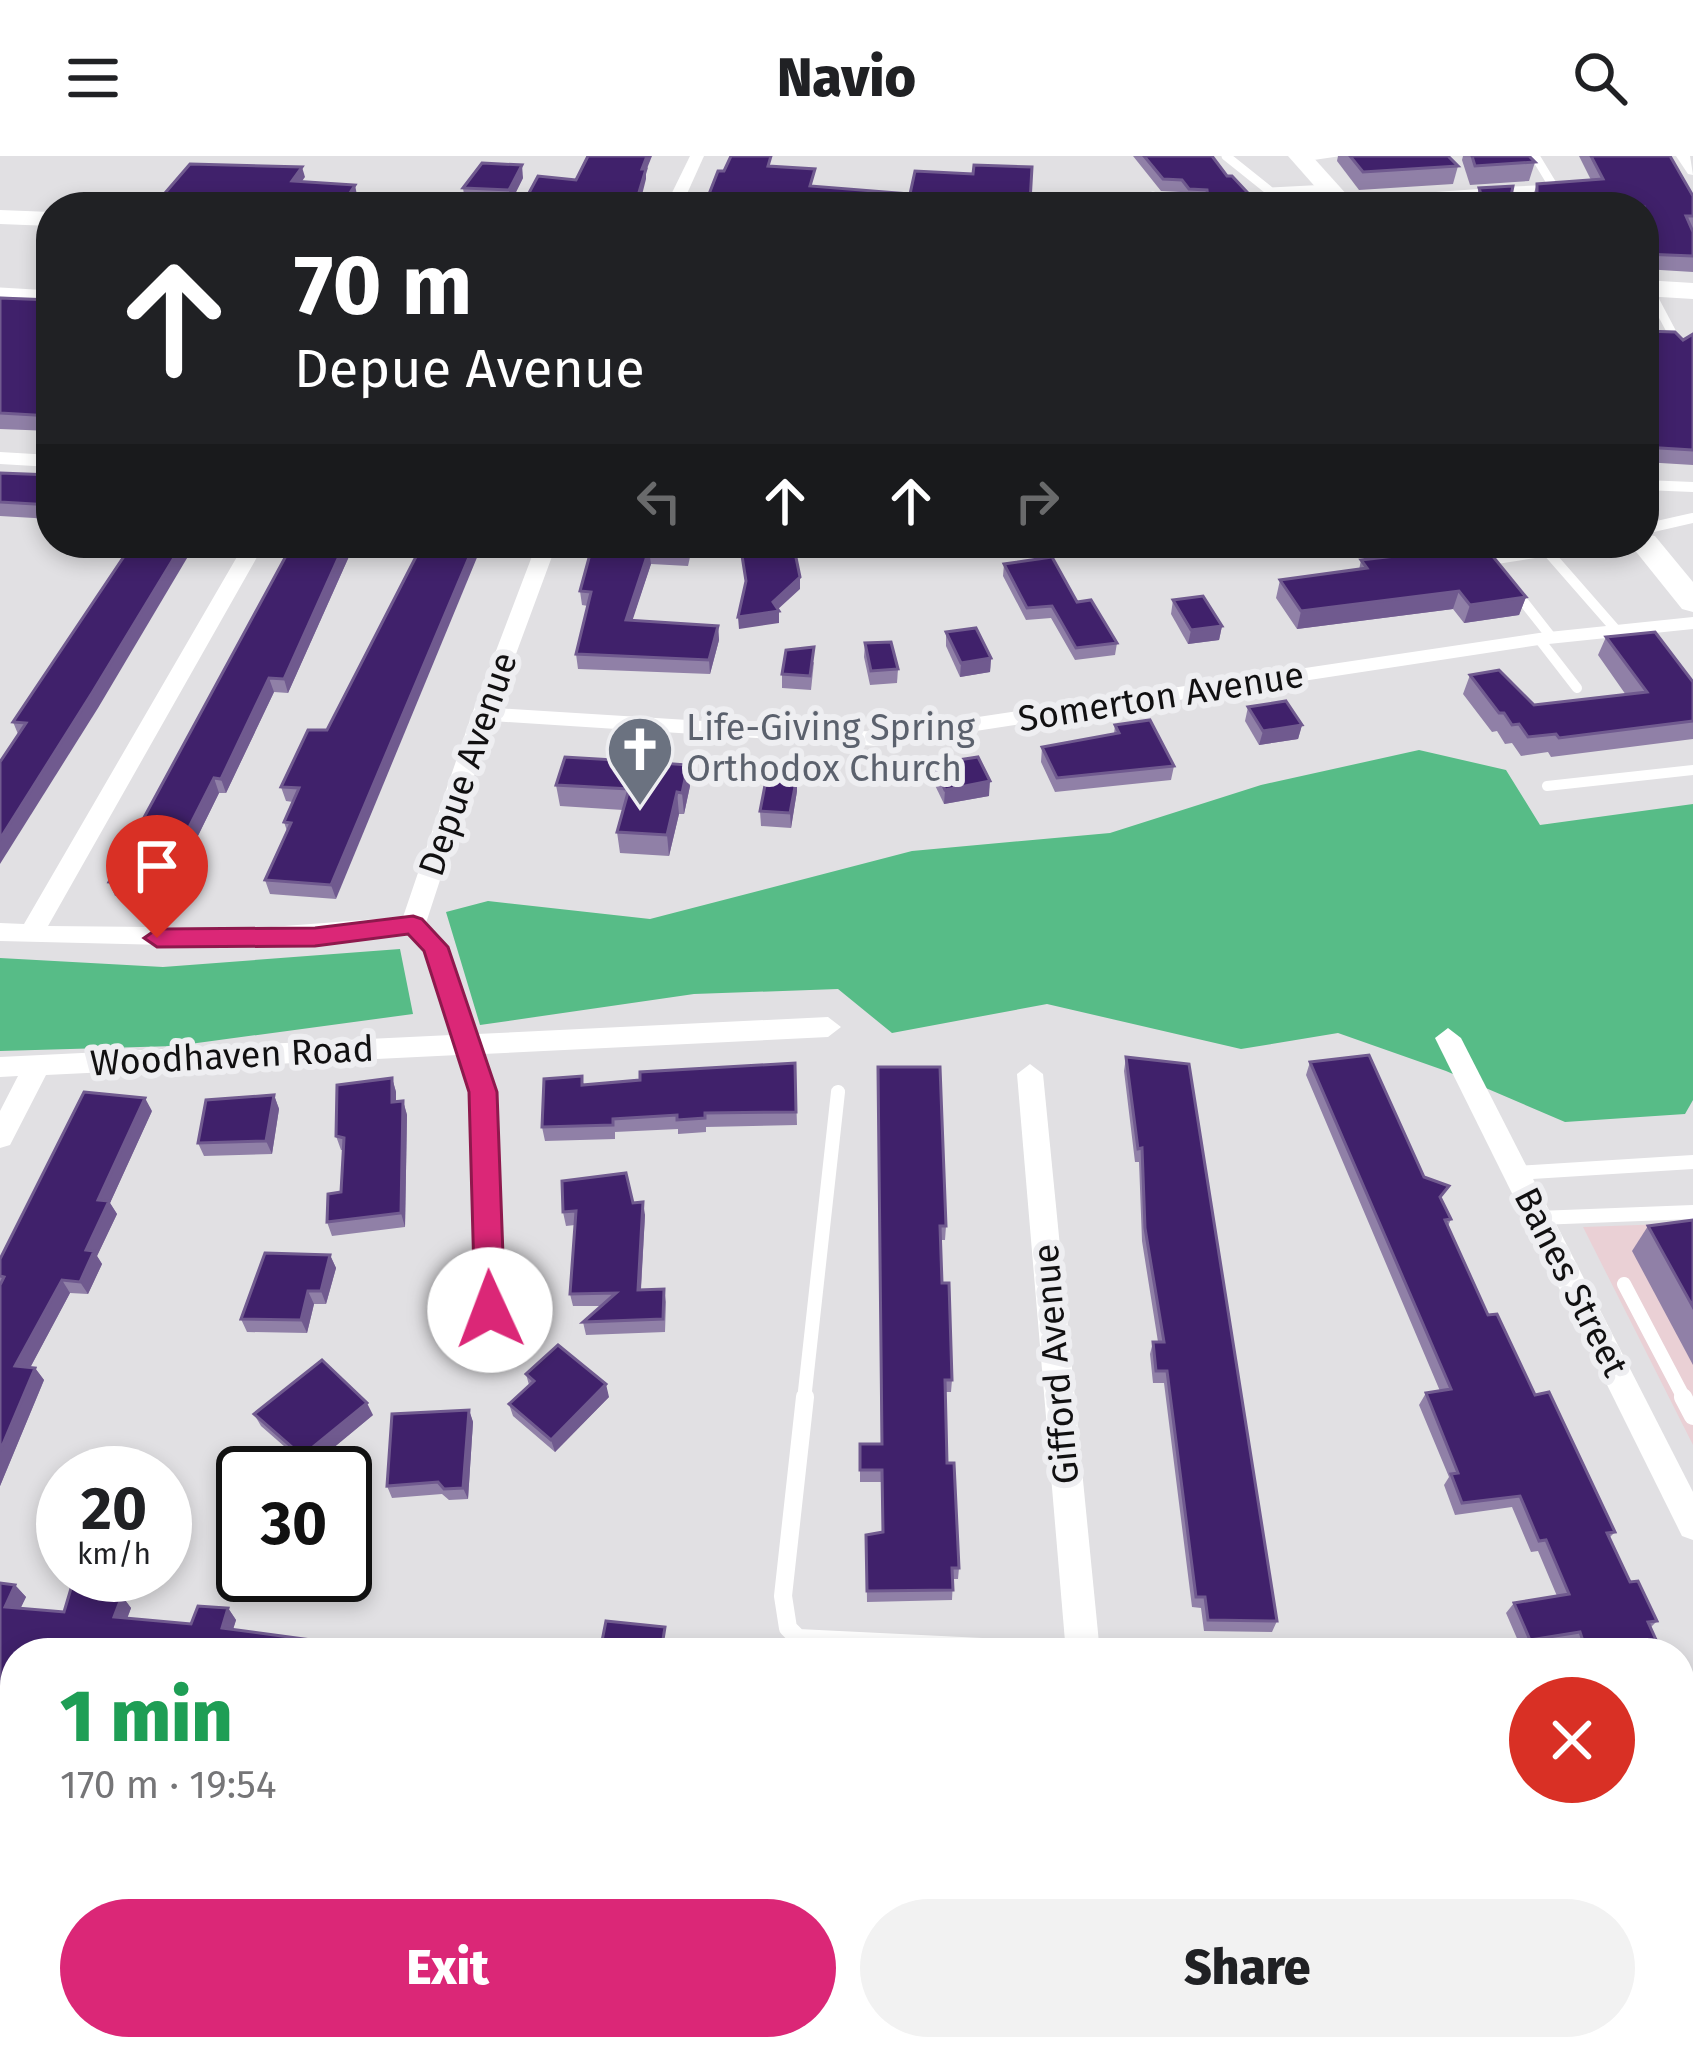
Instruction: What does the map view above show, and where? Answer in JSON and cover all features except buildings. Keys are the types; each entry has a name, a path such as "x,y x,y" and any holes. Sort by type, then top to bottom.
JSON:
{"main road":[{"path":"1299,157 1331,192"},
{"path":"0,217 36,218"},
{"path":"1659,287 1693,290"},
{"path":"1656,558 1693,602"}],"street":[{"path":"680,192 697,156"},
{"path":"1299,157 1334,156"},
{"path":"1683,156 1693,171"},
{"path":"0,458 36,459"},
{"path":"32,933 246,558"},
{"name":"Depue Avenue","path":"490,1310 483,1092 435,947 413,925 541,558"},
{"name":"Somerton Avenue","path":"483,714 878,740 1545,639 1693,623"},
{"path":"0,932 198,940 315,937 413,925"},
{"path":"464,1043 828,1028"},
{"name":"Banes Street","path":"1448,1038 1693,1526"},
{"name":"Woodhaven Road","path":"0,1066 36,1068 464,1043"},
{"path":"0,1137 36,1068"},
{"name":"Gifford Avenue","path":"1030,1074 1082,1638"}],"lane":[{"path":"1226,156 1264,192"},
{"path":"1502,192 1555,189 1535,156"},
{"path":"0,292 36,294"},
{"path":"1659,311 1679,346"},
{"path":"1659,486 1693,487"},
{"path":"1659,526 1693,518"},
{"path":"1503,558 1490,560 1577,688"},
{"path":"1553,558 1617,631"},
{"path":"1547,787 1693,770"},
{"path":"798,1638 788,1628 783,1595 838,1092"},
{"path":"1516,1173 1693,1162"},
{"path":"1538,1217 1693,1212"},
{"path":"1624,1284 1693,1416"}],"shaded area":[{"path":"1693,1223 1693,1445 1583,1227"}],"green space":[{"path":"1419,750 1506,770 1540,825 1693,804 1693,1100 1685,1114 1565,1122 1446,1071 1338,1033 1241,1049 1047,1004 892,1033 838,989 694,994 480,1025 446,912 488,901 650,919 912,851 1110,833 1261,785"},
{"path":"400,949 413,1014 175,1046 0,1051 0,958 163,967"}],"place":[{"name":"Life-Giving Spring Orthodox Church","path":"640,808"}],"route":[{"path":"157,938 315,937 413,925 435,947 483,1092 490,1310"}]}
